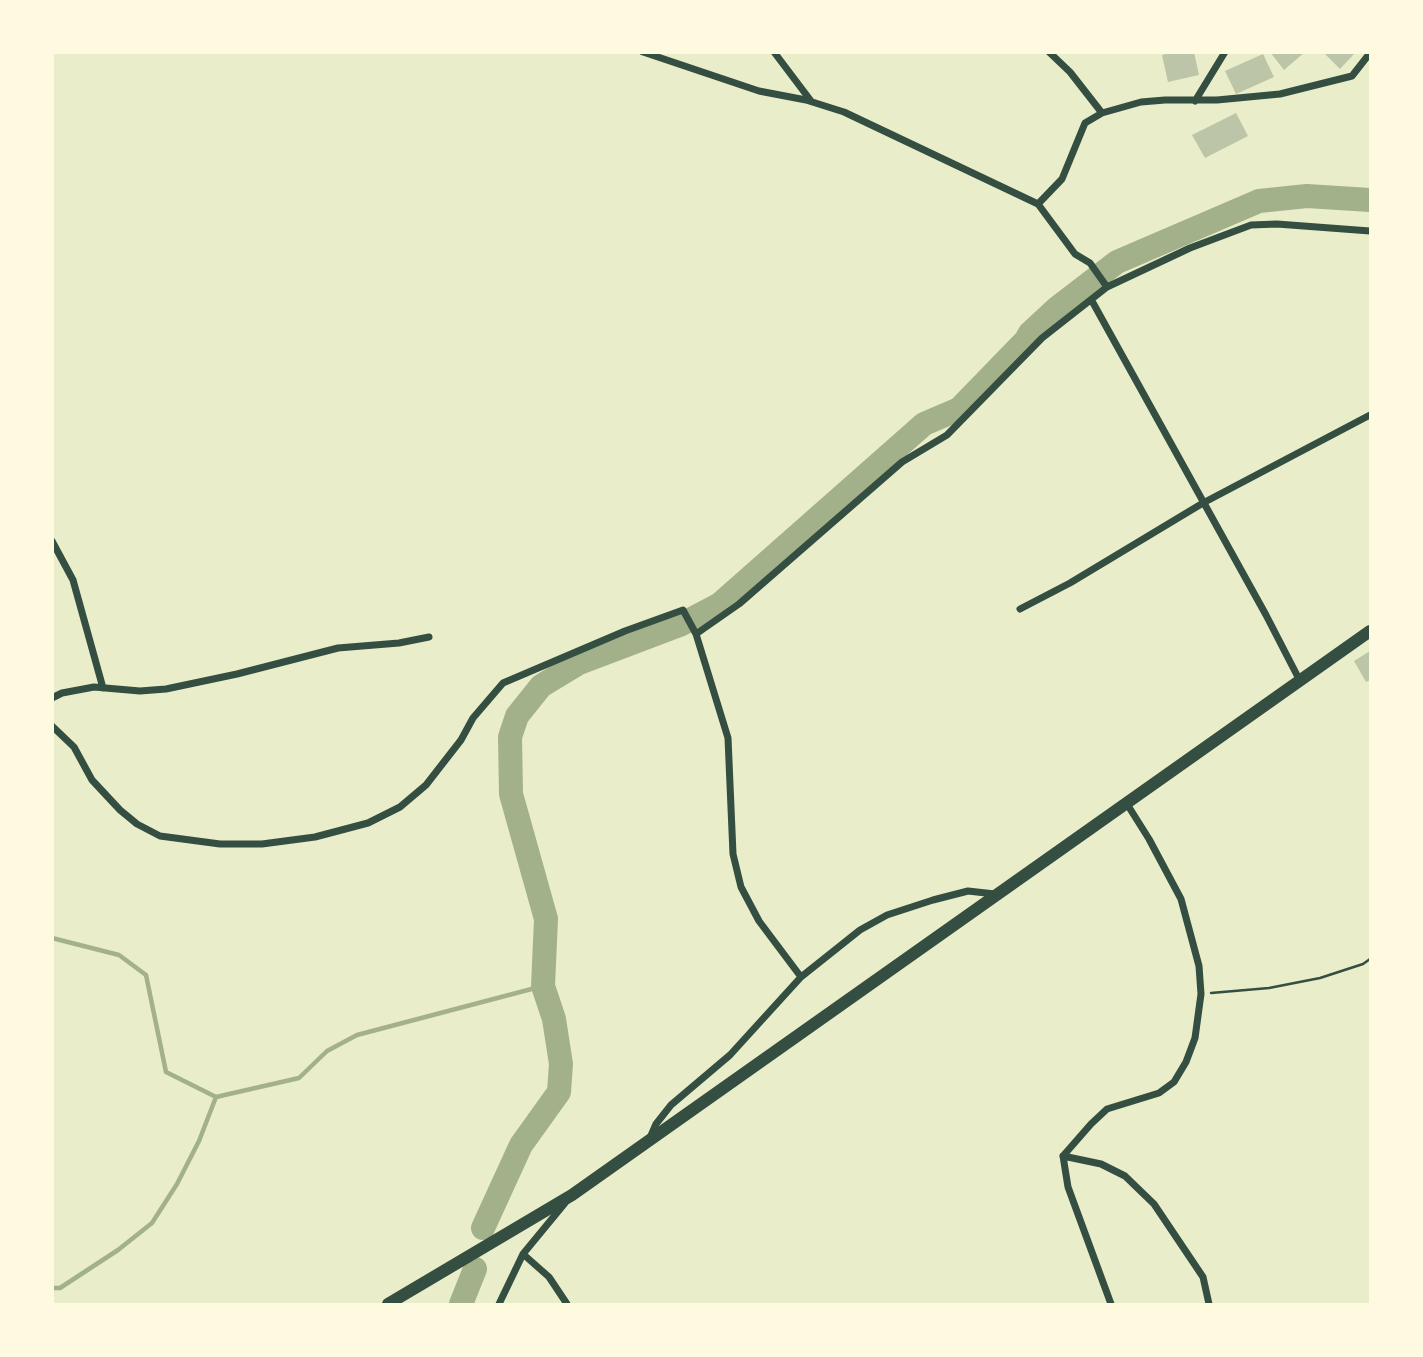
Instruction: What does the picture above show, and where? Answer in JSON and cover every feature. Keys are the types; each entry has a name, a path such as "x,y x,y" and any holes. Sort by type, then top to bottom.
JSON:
{"main road":[{"path":"388,1304 572,1195 1370,631"}],"street":[{"path":"643,52 759,91 844,112 1038,204 1075,254 1090,263 1107,287"},
{"path":"774,52 812,102"},
{"path":"1049,52 1070,72 1102,113"},
{"path":"1195,101 1225,52"},
{"path":"1038,204 1062,179 1085,123 1102,113 1141,102 1195,101 1280,94 1352,76 1370,54"},
{"path":"694,630 739,604 902,462 947,435 1042,338 1107,287 1190,248 1251,225 1277,224 1370,231"},
{"path":"1092,301 1300,681"},
{"path":"1020,609 1070,583 1203,503 1370,415"},
{"path":"52,541 73,580 103,688"},
{"path":"52,726 74,747 92,780 120,810 137,824 160,836 232,845 314,837 368,823 400,807 426,785 461,740 473,718 503,683 625,631 683,610 694,630 728,738 733,854 741,887 760,921 801,977"},
{"path":"52,698 62,693 103,688 140,691 166,689 338,648 399,643 429,637"},
{"path":"1063,1156 1107,1109 1159,1093 1174,1082 1186,1062 1195,1038 1201,994 1199,966 1181,899 1149,839 1126,804"},
{"path":"649,1142 656,1124 671,1105 730,1055 801,977 860,930 887,915 968,891 1000,894"},
{"path":"1063,1156 1068,1187 1111,1304"},
{"path":"1063,1156 1101,1164 1125,1176 1154,1204 1203,1277 1209,1304"},
{"path":"499,1304 523,1254 572,1195"},
{"path":"523,1254 549,1277 567,1304"}],"path":[{"path":"1201,994 1269,988 1320,978 1363,964 1370,959"}],"building":[{"path":"1194,52 1199,75 1168,82 1162,55"},
{"path":"1270,52 1305,52 1284,70"},
{"path":"1323,52 1352,52 1354,54 1340,69"},
{"path":"1263,54 1274,77 1236,94 1225,71"},
{"path":"1236,113 1248,136 1205,158 1192,135"},
{"path":"1370,651 1370,680 1366,682 1354,661"}],"waterway":[{"path":"483,1228 521,1145 559,1092 561,1064 554,1019 543,986 546,919 511,794 510,737 517,716 541,686 579,663 682,624 720,604 924,424 959,409 1030,333 1057,308 1117,262 1259,201 1307,196 1370,200"},
{"path":"52,938 119,955 146,975 166,1072 216,1097 299,1078 327,1051 357,1035 543,986"},
{"path":"52,1288 60,1288 118,1250 152,1223 177,1184 199,1141 216,1097"},
{"path":"461,1304 475,1269"}]}
